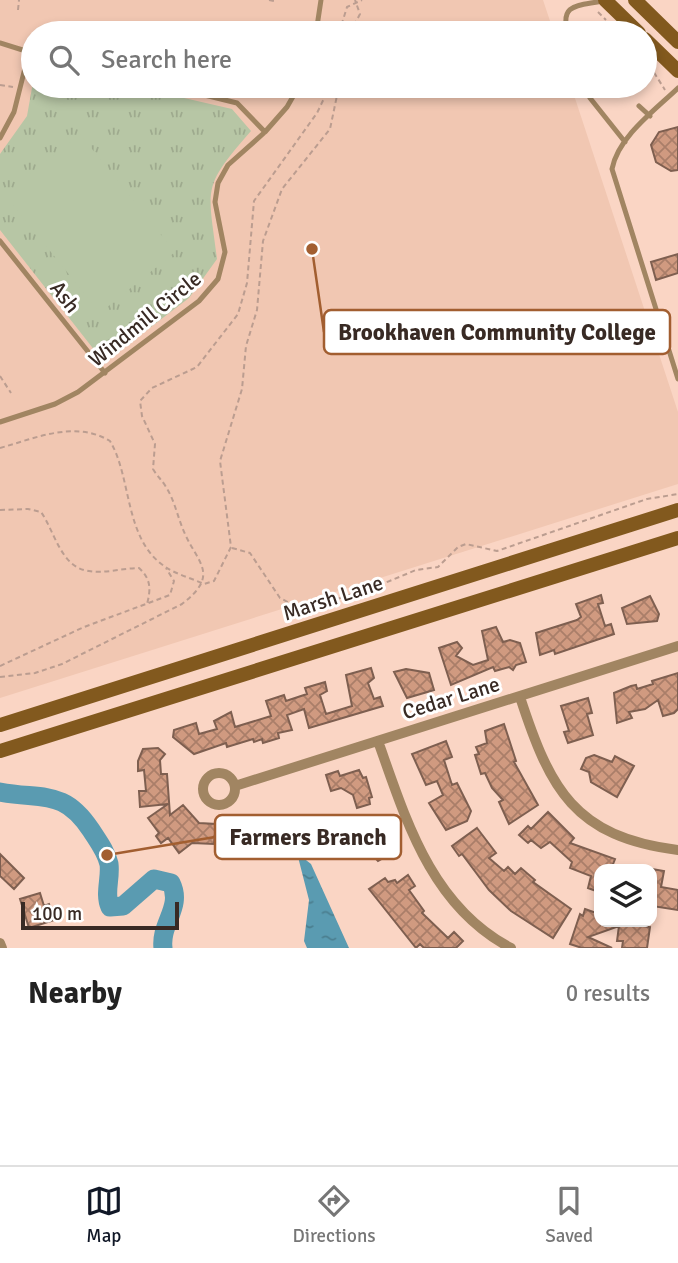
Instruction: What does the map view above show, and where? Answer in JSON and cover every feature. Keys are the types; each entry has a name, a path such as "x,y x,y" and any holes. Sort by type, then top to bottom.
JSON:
{"main road":[{"path":"605,0 627,21"},
{"path":"635,0 656,21"},
{"path":"657,21 678,42"},
{"path":"657,51 678,71"},
{"name":"Marsh Lane","path":"0,725 678,510"},
{"path":"0,751 678,538"}],"street":[{"name":"Cedar Lane","path":"235,786 678,646"},
{"path":"520,697 540,755 556,786 580,813 625,839 678,850"},
{"path":"378,741 421,855 442,890 472,919 511,948"},
{"path":"0,943 2,948"}],"lane":[{"path":"318,21 321,0"},
{"path":"565,21 567,12 574,6 605,0"},
{"path":"0,43 21,49"},
{"path":"0,138 14,112 21,85"},
{"path":"678,88 625,142 615,157 612,169 678,379"},
{"path":"217,98 237,103 265,132"},
{"name":"Windmill Circle","path":"0,422 55,404 105,373 199,301 218,279 225,252 215,202 218,183 229,165 265,132 292,98"},
{"path":"590,98 625,142"},
{"path":"639,106 650,117"},
{"name":"Ash","path":"0,241 105,373"}],"path":[{"path":"18,10 19,0"},
{"path":"269,0 274,1"},
{"path":"341,21 342,14 356,1 362,0"},
{"path":"356,1 360,14 358,21"},
{"path":"657,76 670,96"},
{"path":"0,85 20,88"},
{"path":"0,677 35,673 62,664 182,604 195,592 200,582 202,563 185,534 166,486 153,469 155,444 142,416 140,401 152,388 197,367 237,314 247,284 254,201 317,113 324,98"},
{"path":"162,565 200,582 214,581 231,547 220,461 242,389 246,346 257,310 264,241 282,189 330,130 337,98"},
{"path":"0,376 11,393"},
{"path":"0,448 66,430 87,430 110,441 121,468 135,522 147,547 174,581"},
{"path":"231,547 250,553 280,598 303,610 380,585 416,570 438,567 466,544 497,551 647,499 678,494"},
{"path":"0,510 28,509 41,513 58,545 77,568 91,572 139,568 147,575 150,584 147,605"},
{"path":"0,666 84,627 170,595 174,581 181,574"}],"shaded area":[{"path":"0,0 543,0 550,21 21,21 21,98 575,98 678,412 678,484 0,698"}],"green space":[{"path":"30,98 184,98 232,109 251,131 223,165 212,189 211,217 217,259 189,298 114,355 99,356 0,230 0,154 27,116"},
{"path":"80,134 175,252 100,313 5,195"}],"water":[{"path":"297,853 311,864 349,948 307,948 304,941 309,900"}],"building":[{"path":"678,127 678,170 671,171 656,162 651,145 659,132"},
{"path":"678,254 678,273 656,280 651,262"},
{"path":"601,595 603,603 598,604 605,626 611,624 614,634 555,654 554,650 540,655 536,633 577,620 581,617 576,604"},
{"path":"650,596 659,614 657,621 627,624 622,608"},
{"path":"496,627 503,642 510,640 520,643 526,662 516,665 513,670 509,667 495,671 493,667 451,685 439,648 457,642 462,648 456,656 473,665 488,660 482,631"},
{"path":"371,668 374,678 368,683 374,699 380,697 383,706 309,728 304,709 287,715 292,730 278,733 279,738 263,743 262,739 254,742 253,739 227,747 226,743 194,754 173,737 174,730 196,723 199,734 217,729 214,721 231,712 235,727 271,716 266,701 284,695 286,701 307,694 305,688 325,682 327,691 320,695 326,714 352,706 346,675"},
{"path":"406,669 429,673 434,690 407,698 394,672"},
{"path":"678,673 678,709 674,713 663,716 658,700 645,709 629,712 632,718 617,723 614,693 631,686 636,685 637,689 653,684 652,681"},
{"path":"588,698 592,713 587,714 593,735 568,743 564,732 569,731 561,706"},
{"path":"504,724 516,761 514,762 538,805 509,824 499,802 503,800 492,788 485,773 481,774 475,755 479,754 476,747 487,743 485,731"},
{"path":"446,741 452,757 444,760 452,785 457,783 471,811 467,821 446,830 429,803 443,795 437,781 426,785 412,754"},
{"path":"158,748 165,754 160,760 161,774 167,774 170,815 183,805 199,823 216,824 214,844 192,843 179,853 168,838 161,843 156,836 159,833 148,818 168,804 140,807 139,791 146,791 144,770 138,771 138,761 143,749"},
{"path":"594,755 612,762 615,756 634,766 617,797 591,782 589,772 581,769 586,758"},
{"path":"359,770 363,778 366,777 372,797 369,798 370,804 357,808 353,795 341,788 331,791 326,775 338,771 340,776"},
{"path":"548,812 574,838 570,843 615,859 613,864 594,864 594,890 588,888 591,876 570,868 572,862 550,842 541,848 531,840 528,843 519,835 528,826 531,829"},
{"path":"375,819 392,853 378,861 365,847 362,849 349,833"},
{"path":"477,828 496,853 489,858 504,871 508,867 515,874 521,868 535,880 533,882 571,909 553,938 511,911 489,890 462,854 459,856 452,846"},
{"path":"0,854 24,878 14,889 0,876"},
{"path":"657,870 664,871 661,887 678,890 678,910 657,907"},
{"path":"408,875 415,886 409,890 424,911 422,913 448,938 454,932 463,941 456,948 424,948 420,944 416,948 369,889 385,878 388,882 395,880 397,883"},
{"path":"40,893 44,906 49,904 54,920 29,928 20,899"},
{"path":"585,909 594,912 594,927 616,927 588,937 612,948 582,948 570,944 580,914 583,916"},
{"path":"619,927 650,927 647,948 622,948 623,941 617,941"}],"waterway":[{"path":"0,792 62,802 81,817 108,859 110,907 123,906 154,879 171,883 174,900 163,948"}],"place":[{"name":"Brookhaven Community College","path":"312,249"},
{"name":"Farmers Branch","path":"107,855"}]}
